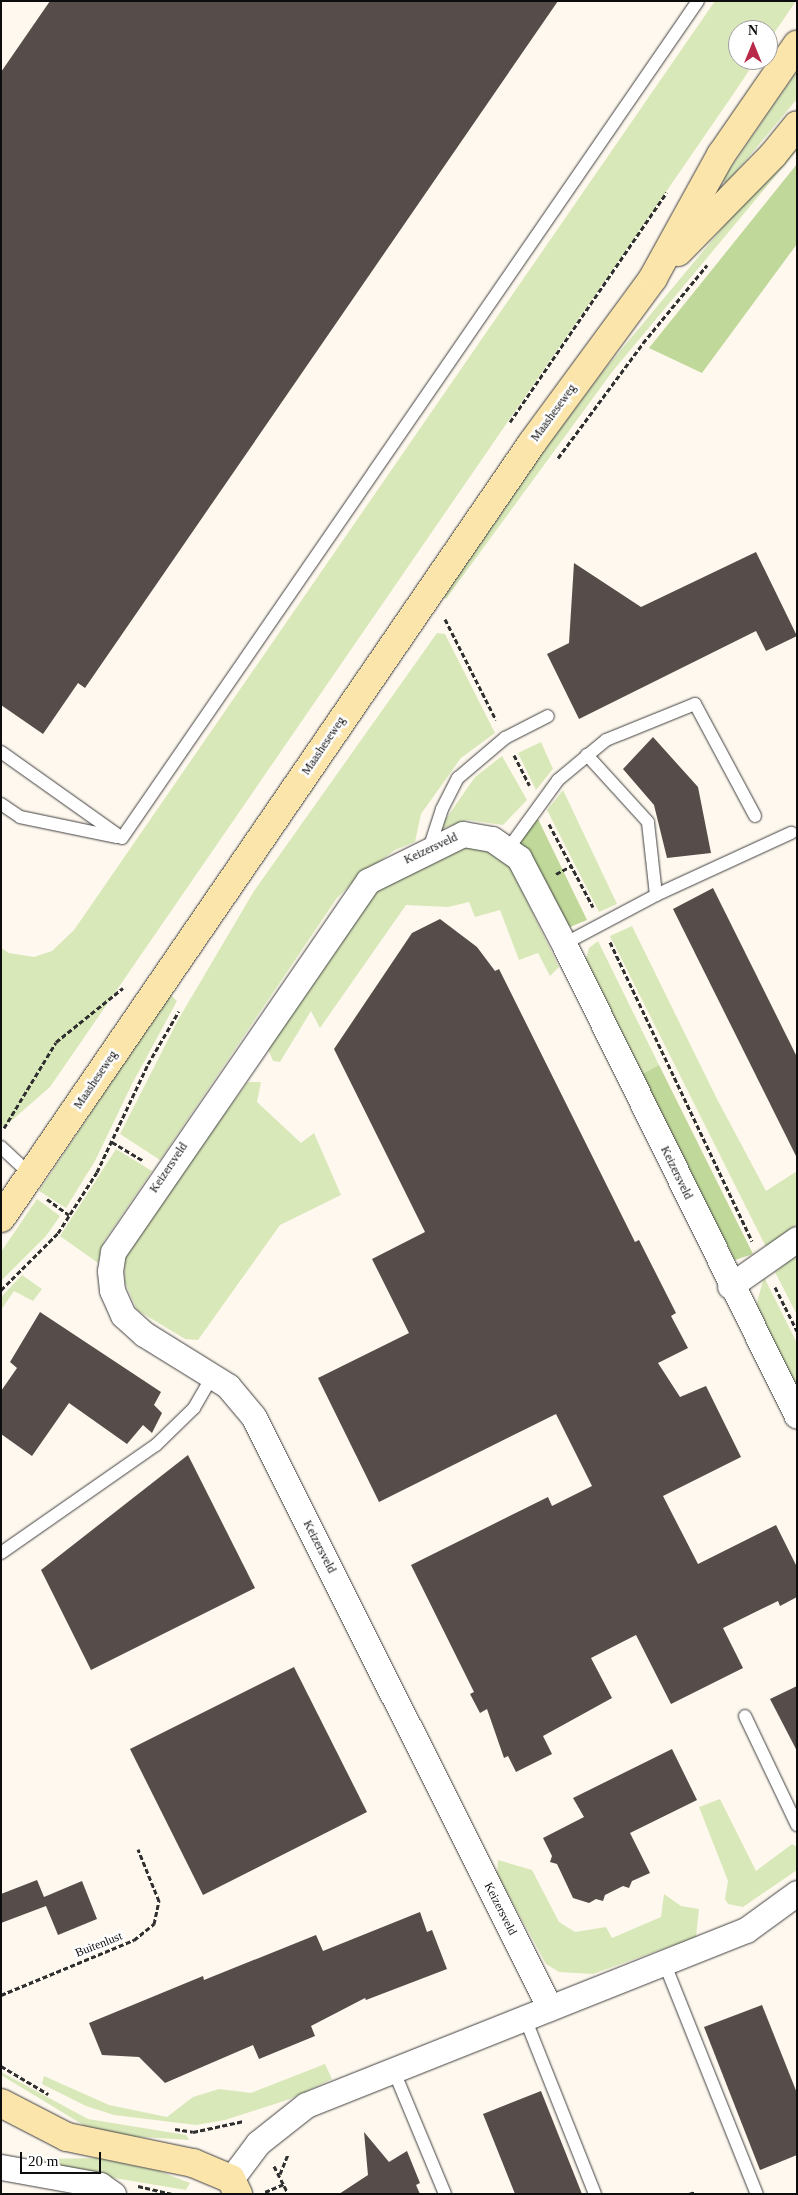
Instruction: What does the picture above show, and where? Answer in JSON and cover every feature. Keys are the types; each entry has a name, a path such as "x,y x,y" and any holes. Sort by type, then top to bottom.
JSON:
{"main road":[{"name":"Maasheseweg","path":"1,1218 532,443 653,278 721,154 797,45"},
{"name":"Maasheseweg","path":"653,278 773,155 797,125"},
{"path":"1,2103 67,2137 193,2163 234,2186"}],"street":[{"name":"Keizersveld","path":"550,2008 253,1416 228,1386 133,1326 117,1304 112,1290 110,1271 113,1252 368,881 429,849 463,834 492,838 519,858 564,944 730,1286 797,1416"},
{"path":"730,1286 797,1239"},
{"path":"234,2186 258,2143 306,2105 746,1930 797,1893"},
{"path":"1,2168 100,2185 113,2194"}],"lane":[{"path":"122,838 698,1"},
{"path":"508,849 558,780 606,740 695,704 754,816"},
{"path":"429,849 442,809 458,778 505,738 548,716"},
{"path":"1,752 122,838"},
{"path":"587,756 648,822 656,895"},
{"path":"1,804 20,817 122,838"},
{"path":"564,944 601,922 656,895 791,833"},
{"path":"1,1147 31,1175"},
{"path":"1,1553 156,1445 194,1408 212,1377"},
{"path":"745,1716 797,1825"},
{"path":"664,1962 756,2194"},
{"path":"525,2018 595,2194"},
{"path":"394,2069 445,2194"}],"path":[{"path":"507,427 668,190"},
{"path":"554,464 643,343 711,260"},
{"path":"437,621 442,613 601,922 763,1264 797,1331"},
{"path":"1,1132 56,1042 123,988 129,980"},
{"path":"1,1290 58,1233 112,1142 148,1064 182,1004"},
{"path":"112,1142 166,1173"},
{"name":"Buitenlust","path":"1,1995 134,1940 154,1924 159,1901 138,1849"},
{"path":"1,2066 55,2098"},
{"path":"165,2128 193,2132 243,2119 258,2143"},
{"path":"260,2194 284,2184"},
{"path":"689,2194 695,2192"}],"green space":[{"path":"715,1 796,1 778,27 778,20 728,20 728,70 749,70 50,1087 4,1127 1,1125 1,948 9,953 34,957 52,951 74,930"},
{"path":"797,71 797,99 726,184 723,181 725,176"},
{"path":"797,138 797,150 612,372 446,599 442,596 520,483 601,374"},
{"path":"797,164 797,244 702,373 649,348"},
{"path":"437,633 445,634 495,733 461,758 421,814 415,842 395,850 357,878 337,898 160,1160 120,1134 178,1020 254,891"},
{"path":"541,742 553,769 536,790 518,753"},
{"path":"502,756 527,800 503,825 467,820 438,830 475,777"},
{"path":"563,790 617,904 599,912 547,810"},
{"path":"538,819 587,920 570,927 519,841"},
{"path":"477,845 508,863 559,967 550,976 538,953 519,960 500,910 475,917 469,902 448,907 406,905 320,1028 311,1011 280,1062 273,1061 268,1049 375,892 464,847"},
{"path":"632,926 716,1097 766,1191 797,1171 797,1224 766,1247 610,936"},
{"path":"598,941 659,1065 642,1074 585,962 589,948"},
{"path":"170,994 177,1001 132,1084 95,1161 66,1208 39,1191"},
{"path":"659,1065 753,1254 735,1260 642,1074"},
{"path":"248,1082 261,1082 257,1102 301,1143 314,1133 341,1195 280,1225 198,1340 185,1339 137,1310 125,1282 124,1257 151,1213"},
{"path":"116,1149 152,1171 104,1241 98,1263 60,1236"},
{"path":"37,1199 60,1216 46,1236 1,1281 1,1252"},
{"path":"795,1257 797,1260 797,1315 775,1272"},
{"path":"22,1275 42,1289 33,1301 14,1291 1,1310 1,1297"},
{"path":"764,1277 797,1343 797,1387 756,1306"},
{"path":"720,1799 756,1871 792,1844 797,1847 797,1870 743,1907 728,1904 725,1899 728,1881 699,1807"},
{"path":"498,1860 532,1870 559,1922 575,1932 606,1927 612,1938 661,1917 664,1894 681,1906 699,1909 696,1937 593,1974 559,1972 546,1964 497,1874"},
{"path":"325,2064 332,2079 290,2099 225,2120 196,2125 114,2115 86,2106 42,2084 44,2076 109,2105 167,2117 193,2097 219,2089 251,2093"},
{"path":"1,2072 88,2119 186,2135 189,2140 127,2136 85,2126 1,2075"},
{"path":"97,2158 159,2171 190,2183 186,2190 43,2166 44,2159"}],"building":[{"path":"50,1 558,1 85,688 78,683 43,734 1,705 1,72"},
{"path":"756,552 797,636 766,651 756,631 579,719 547,654 569,643 574,563 641,607"},
{"path":"653,737 698,787 711,853 667,858 654,805 623,769"},
{"path":"713,888 797,1057 797,1158 673,909"},
{"path":"440,919 477,947 495,971 499,969 635,1242 639,1240 676,1313 671,1316 688,1348 658,1363 680,1397 706,1386 741,1457 663,1496 698,1564 776,1525 797,1567 797,1597 780,1606 778,1601 723,1628 743,1668 671,1704 636,1635 591,1658 612,1698 543,1736 552,1754 516,1772 508,1756 504,1758 487,1709 480,1713 470,1694 474,1692 411,1565 548,1497 552,1506 592,1486 556,1414 379,1502 318,1378 409,1333 372,1259 425,1232 334,1049 412,933"},
{"path":"40,1312 161,1392 154,1405 162,1413 152,1433 143,1425 127,1444 69,1403 32,1456 1,1434 1,1391 17,1368 10,1362"},
{"path":"188,1455 255,1588 91,1670 41,1570"},
{"path":"294,1667 367,1812 203,1895 130,1749"},
{"path":"797,1686 797,1751 770,1699"},
{"path":"672,1749 697,1800 630,1833 650,1873 632,1881 629,1888 623,1886 605,1895 603,1901 596,1899 589,1903 573,1898 557,1864 550,1862 552,1856 543,1838 584,1817 573,1798"},
{"path":"37,1880 44,1897 82,1881 97,1919 58,1935 46,1906 1,1923 1,1894"},
{"path":"420,1912 427,1932 432,1930 447,1969 366,2000 365,1998 311,2026 315,2036 259,2059 253,2045 165,2083 139,2057 102,2055 89,2023 203,1976 204,1980 316,1935 323,1951"},
{"path":"762,2005 797,2093 797,2155 760,2170 704,2027"},
{"path":"541,2091 582,2194 515,2194 483,2114"},
{"path":"364,2132 389,2162 407,2151 420,2183 416,2185 420,2194 339,2194 368,2175"}]}
